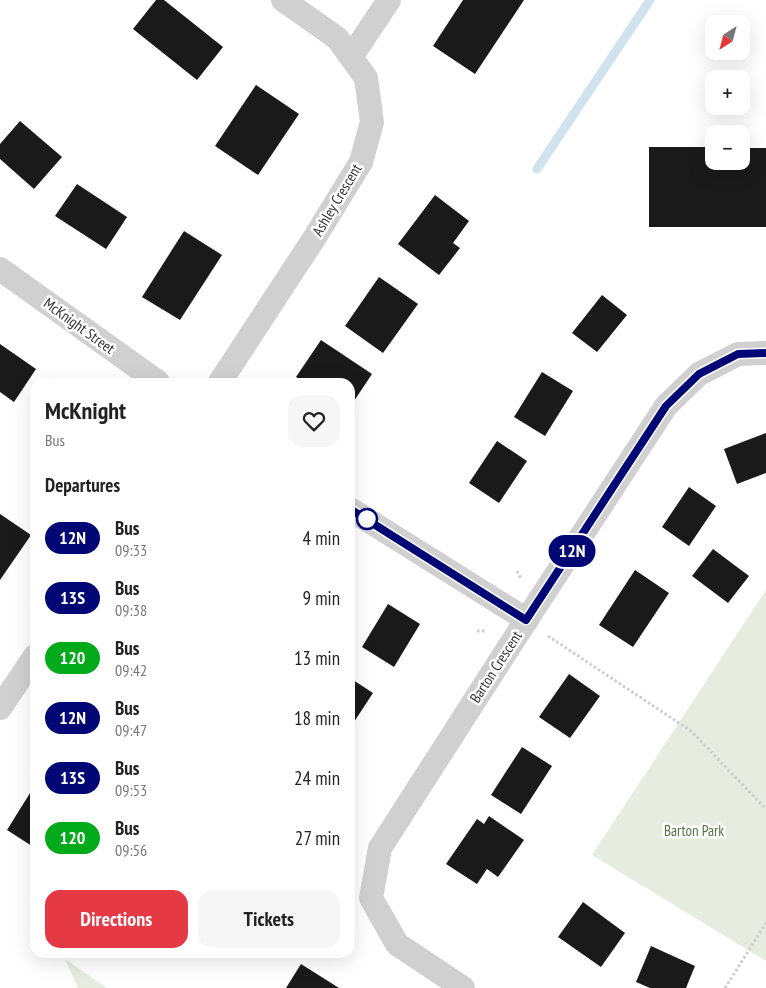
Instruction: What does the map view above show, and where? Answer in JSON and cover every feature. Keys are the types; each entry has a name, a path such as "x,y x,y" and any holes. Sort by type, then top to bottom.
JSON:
{"street":[{"name":"Ashley Crescent","path":"223,378 315,237 361,162 372,122 366,78 351,57 337,38 283,0"},
{"path":"351,57 389,0"},
{"name":"McKnight Street","path":"0,269 152,378"},
{"name":"Barton Crescent","path":"463,988 397,944 371,898 380,848 666,406 699,374 738,354 766,353"},
{"path":"355,512 526,620"},
{"path":"0,708 30,663"}],"path":[{"path":"545,634 691,731 766,808"},
{"path":"725,988 766,923"}],"green space":[{"name":"Barton Park","path":"766,590 766,961 592,855"},
{"path":"65,959 107,988 78,988"}],"building":[{"path":"156,0 164,0 223,47 197,80 133,29"},
{"path":"463,0 524,0 475,74 433,46"},
{"path":"256,85 299,114 258,175 215,146"},
{"path":"20,121 62,157 34,189 0,159 0,144"},
{"path":"649,147 705,147 705,170 750,170 750,148 766,148 766,227 649,227"},
{"path":"77,184 127,217 106,249 55,216"},
{"path":"435,195 469,221 453,243 460,248 439,275 398,244"},
{"path":"184,231 222,255 180,320 142,297"},
{"path":"379,277 418,304 383,353 345,326"},
{"path":"602,295 627,315 597,352 572,333"},
{"path":"321,340 372,374 355,400 355,378 296,377"},
{"path":"0,344 36,369 14,402 0,392"},
{"path":"542,372 573,391 545,436 514,417"},
{"path":"766,433 766,473 737,484 724,449"},
{"path":"497,441 527,461 499,503 469,483"},
{"path":"689,487 716,506 689,546 662,527"},
{"path":"0,514 30,534 30,536 0,580"},
{"path":"713,549 749,576 728,603 692,576"},
{"path":"635,570 669,593 633,647 599,625"},
{"path":"388,604 420,624 394,667 362,647"},
{"path":"569,674 600,696 570,738 539,717"},
{"path":"355,681 373,693 355,720"},
{"path":"522,747 552,766 521,814 491,795"},
{"path":"30,793 30,845 7,830"},
{"path":"489,816 524,840 498,877 487,869 477,884 446,864 477,819 484,824"},
{"path":"583,902 625,933 601,967 558,937"},
{"path":"651,946 695,966 686,988 650,988 636,982"},
{"path":"301,964 339,988 286,988"}],"waterway":[{"path":"537,169 650,0"}],"bus line":[{"name":"12N","path":"355,512 526,620 666,406 699,374 738,354 766,353"}]}
